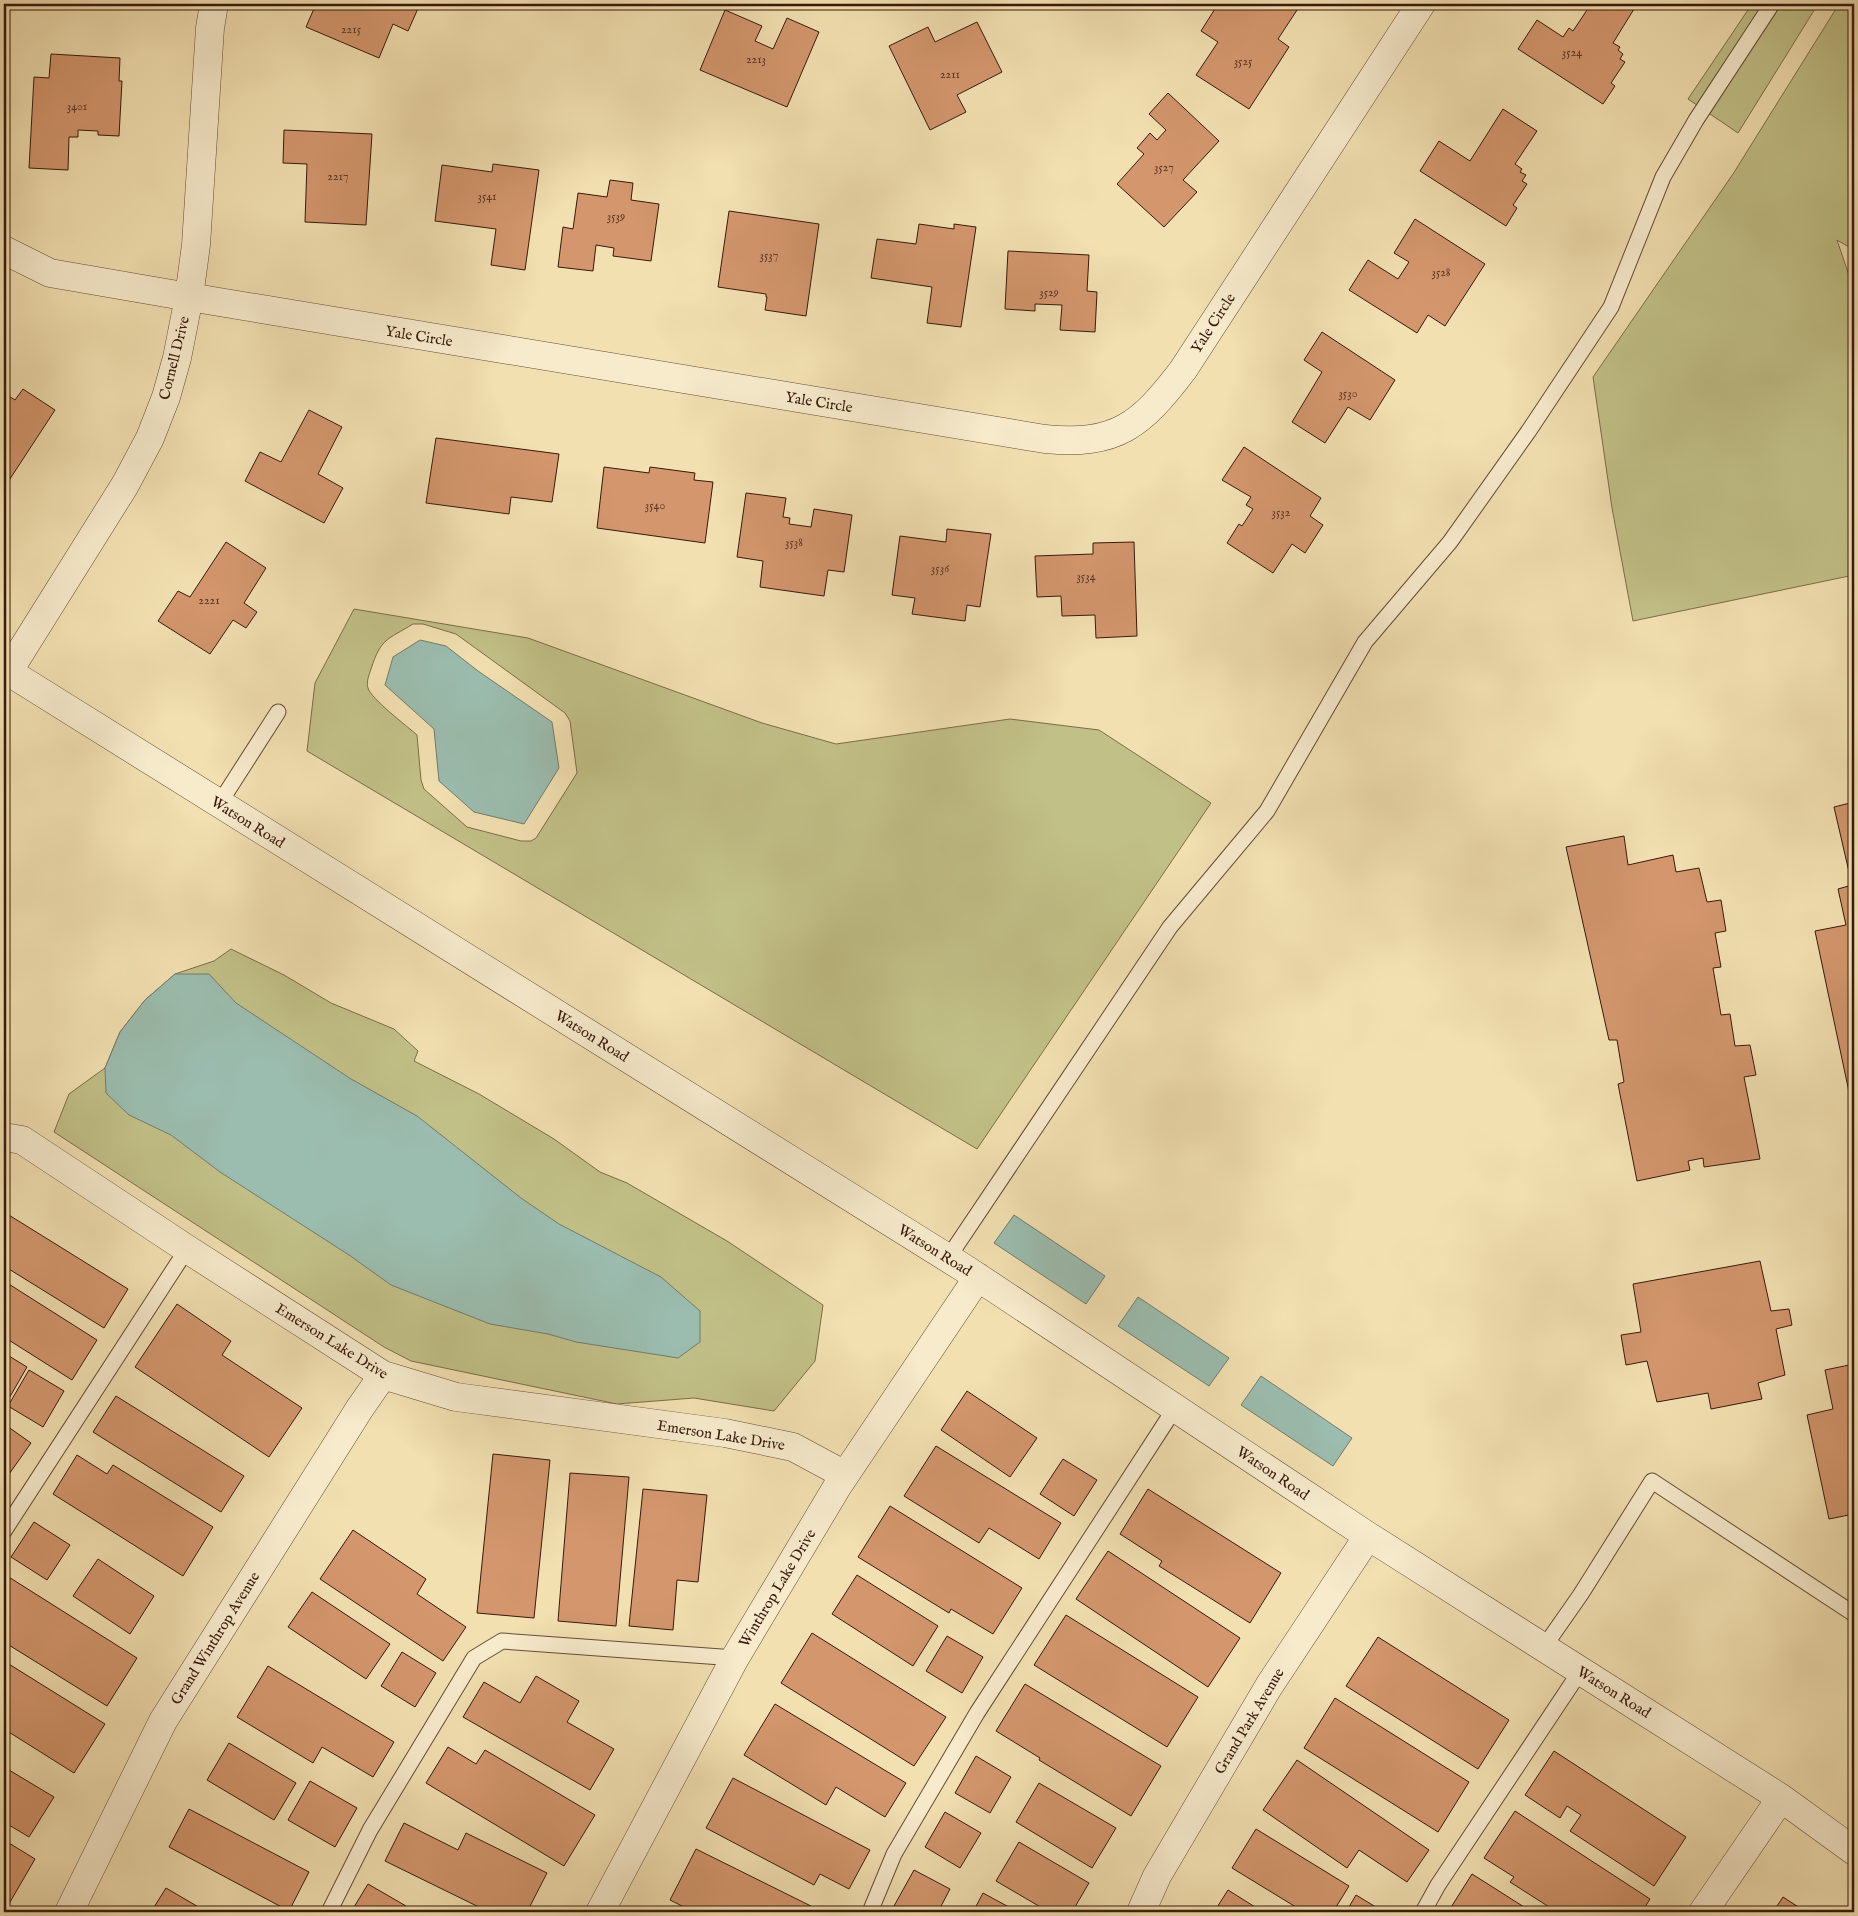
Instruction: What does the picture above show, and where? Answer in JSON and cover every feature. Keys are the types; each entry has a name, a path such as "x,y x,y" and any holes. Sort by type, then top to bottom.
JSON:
{"street":[{"name":"Cornell Drive","path":"6,670 125,485 150,438 166,397 177,358 189,298 196,245 210,28 214,4"},
{"name":"Yale Circle","path":"4,250 50,273 189,298 1045,439 1072,442 1096,439 1121,430 1143,417 1163,397 1183,370 1421,4"},
{"name":"Watson Road","path":"6,670 978,1277 1368,1536 1781,1798 1854,1850"},
{"name":"Emerson Lake Drive","path":"4,1137 22,1140 383,1375 456,1397 716,1432 793,1447 845,1475"},
{"name":"Winthrop Lake Drive","path":"600,1912 736,1658 845,1475 978,1277"},
{"name":"Grand Winthrop Avenue","path":"69,1912 162,1721 360,1408 383,1375"},
{"name":"Grand Park Avenue","path":"1141,1912 1157,1876 1269,1686 1368,1536"},
{"path":"1703,1912 1781,1798"}],"lane":[{"path":"948,1258 1170,927 1267,811 1365,642 1450,542 1528,432 1611,307 1663,177 1696,120 1772,4"},
{"path":"219,804 278,712"},
{"path":"4,1531 187,1249"},
{"path":"870,1912 894,1854 977,1713 1175,1408"},
{"path":"1544,1648 1652,1481 1854,1614"},
{"path":"329,1912 370,1830 439,1715 474,1658 488,1649 502,1641 736,1658"},
{"path":"1422,1912 1581,1670"}],"shaded area":[{"path":"1752,4 1818,4 1738,133 1688,99"},
{"path":"1839,4 1854,4 1854,250 1837,240 1854,290 1854,575 1633,621 1612,508 1593,377 1733,174"},
{"path":"354,609 528,638 762,723 836,744 1010,719 1099,730 1211,803 977,1149 307,751 315,683","holes":["413,624 423,624 456,634 565,713 570,721 577,773 536,838 531,841 521,841 467,827 424,789 421,780 417,735 382,705 367,686 369,674 382,645 391,637"]},
{"path":"420,640 446,646 478,671 552,722 559,768 524,824 474,812 439,781 434,729 385,685 393,657"},
{"path":"231,949 284,975 331,1003 394,1029 418,1051 414,1061 479,1094 554,1139 600,1172 627,1183 727,1241 823,1305 815,1361 774,1411 694,1398 617,1404 411,1361 384,1347 54,1132 69,1094 105,1068 120,1032 145,1000 175,974 214,961"},
{"path":"175,974 209,974 236,1003 351,1079 417,1116 521,1198 559,1224 661,1277 700,1311 700,1342 678,1358 576,1342 548,1334 490,1324 391,1285 349,1255 220,1172 171,1135 129,1115 106,1093 105,1068 120,1032 145,1000"},
{"path":"1014,1215 1105,1276 1086,1304 994,1243"},
{"path":"1138,1297 1229,1358 1209,1386 1118,1326"},
{"path":"1261,1376 1352,1438 1333,1466 1241,1405"}],"building":[{"path":"316,4 339,4 352,9 354,4 420,4 408,31 393,24 379,58 306,27"},
{"path":"1218,4 1293,4 1299,7 1278,39 1289,47 1249,109 1196,75 1218,42 1201,31"},
{"path":"1591,4 1626,4 1634,9 1613,43 1620,47 1618,50 1623,54 1620,59 1625,62 1611,83 1615,86 1603,104 1518,49 1537,20 1563,37 1569,28 1573,31"},
{"path":"725,10 762,26 755,41 773,49 787,18 819,32 787,107 700,70"},
{"path":"977,22 1002,72 957,95 966,112 930,130 889,46 928,27 935,42"},
{"path":"51,54 120,58 119,81 122,81 119,136 98,135 98,131 78,130 78,137 69,137 68,170 29,168 34,77 49,78"},
{"path":"1168,93 1219,141 1183,180 1197,192 1164,227 1117,184 1144,154 1137,148 1150,133 1157,140 1166,130 1149,114"},
{"path":"1503,109 1537,131 1515,164 1522,169 1520,172 1526,175 1522,181 1527,184 1513,205 1517,208 1506,226 1420,171 1439,141 1470,161"},
{"path":"284,130 372,134 366,225 305,222 307,164 283,163"},
{"path":"493,164 539,170 525,270 491,265 496,229 435,221 442,165 492,172"},
{"path":"610,180 633,183 631,200 659,204 651,261 613,256 614,248 596,245 593,271 558,267 563,227 573,229 578,193 607,197"},
{"path":"729,211 819,224 806,316 765,310 766,294 718,287"},
{"path":"1415,219 1485,264 1445,326 1428,315 1417,333 1349,290 1368,260 1398,279 1409,262 1394,253"},
{"path":"919,224 954,229 954,224 976,227 961,327 927,323 932,287 871,278 877,239 916,244"},
{"path":"1008,251 1089,255 1087,291 1097,292 1095,332 1060,330 1062,305 1035,304 1035,311 1005,309"},
{"path":"1322,332 1395,380 1370,420 1348,407 1325,443 1292,422 1322,372 1304,360"},
{"path":"23,389 55,410 6,485 4,484 4,393 15,400"},
{"path":"309,410 342,427 318,474 343,488 324,523 245,481 260,452 281,462"},
{"path":"436,438 559,454 552,502 511,497 509,514 426,503"},
{"path":"1244,447 1321,498 1310,516 1323,525 1305,553 1292,544 1273,573 1227,543 1239,524 1242,526 1253,509 1246,505 1251,497 1222,480"},
{"path":"604,467 649,473 650,467 695,473 694,480 713,482 705,543 597,528"},
{"path":"746,493 786,498 783,517 790,518 789,524 811,527 814,509 852,515 844,572 828,570 824,596 760,587 763,561 737,557"},
{"path":"947,529 991,534 980,607 967,605 965,621 912,614 915,598 892,595 900,536 946,542"},
{"path":"226,542 266,568 244,603 257,612 246,628 233,620 210,654 158,621 178,591 190,597"},
{"path":"1134,542 1137,636 1096,638 1095,615 1062,616 1061,596 1037,597 1035,556 1093,554 1093,543"},
{"path":"1854,764 1854,781 1851,765"},
{"path":"1854,802 1853,1111 1815,931 1846,925 1838,889 1852,885 1834,807"},
{"path":"1624,836 1628,865 1673,855 1676,872 1699,868 1707,902 1721,900 1726,931 1715,933 1721,967 1713,968 1721,1015 1730,1014 1735,1046 1750,1045 1756,1075 1744,1077 1760,1159 1704,1167 1703,1158 1688,1161 1690,1170 1637,1181 1618,1084 1624,1082 1617,1040 1609,1040 1566,847"},
{"path":"4,1212 128,1289 104,1328 4,1266"},
{"path":"1760,1261 1771,1311 1789,1309 1792,1325 1776,1329 1785,1375 1758,1383 1762,1399 1711,1409 1708,1393 1657,1402 1647,1361 1626,1365 1621,1335 1641,1332 1633,1284"},
{"path":"4,1281 97,1340 72,1380 4,1337"},
{"path":"177,1304 231,1341 222,1355 302,1408 269,1457 135,1367"},
{"path":"4,1353 27,1367 4,1407"},
{"path":"1854,1364 1854,1514 1829,1519 1807,1415 1833,1409 1825,1370"},
{"path":"29,1370 64,1391 43,1427 8,1406"},
{"path":"967,1391 1037,1438 1010,1477 941,1430"},
{"path":"116,1396 244,1476 221,1512 93,1432"},
{"path":"4,1424 31,1443 7,1477 4,1475"},
{"path":"936,1446 1061,1523 1039,1559 989,1528 979,1543 904,1496"},
{"path":"493,1454 550,1460 534,1618 477,1613"},
{"path":"77,1455 107,1474 113,1465 213,1527 183,1576 53,1494"},
{"path":"1063,1459 1097,1480 1074,1516 1040,1494"},
{"path":"570,1473 629,1477 616,1626 558,1621"},
{"path":"643,1489 707,1495 698,1582 677,1580 673,1630 629,1626"},
{"path":"1148,1489 1281,1573 1250,1623 1159,1566 1162,1561 1120,1534"},
{"path":"890,1506 1022,1588 993,1634 951,1609 949,1613 858,1557"},
{"path":"34,1522 70,1545 47,1580 11,1557"},
{"path":"353,1530 426,1579 417,1594 466,1627 443,1661 320,1579"},
{"path":"1108,1551 1240,1638 1208,1687 1076,1599"},
{"path":"98,1559 154,1596 130,1634 73,1596"},
{"path":"4,1574 137,1658 107,1706 4,1642"},
{"path":"857,1575 938,1626 913,1666 832,1614"},
{"path":"312,1592 390,1644 366,1679 288,1627"},
{"path":"1066,1615 1198,1697 1167,1747 1034,1665"},
{"path":"812,1633 946,1717 914,1766 781,1683"},
{"path":"947,1636 983,1657 962,1693 926,1671"},
{"path":"1378,1637 1509,1720 1478,1769 1346,1686"},
{"path":"402,1652 436,1673 415,1707 381,1686"},
{"path":"4,1661 105,1724 74,1773 4,1729"},
{"path":"268,1666 394,1742 373,1777 322,1747 313,1763 237,1717"},
{"path":"536,1676 579,1701 567,1722 614,1749 590,1790 463,1717 484,1682 520,1703"},
{"path":"1025,1684 1161,1766 1131,1816 1039,1760 1040,1758 996,1731"},
{"path":"1335,1698 1469,1782 1438,1832 1304,1748"},
{"path":"775,1704 906,1783 885,1817 836,1787 826,1805 744,1755"},
{"path":"229,1743 296,1783 274,1820 207,1780"},
{"path":"448,1747 476,1764 485,1750 595,1815 564,1866 426,1783"},
{"path":"1554,1751 1686,1837 1654,1886 1570,1831 1581,1815 1567,1806 1560,1818 1525,1795"},
{"path":"976,1756 1011,1777 990,1813 955,1793"},
{"path":"1297,1760 1429,1850 1407,1882 1359,1850 1347,1868 1263,1810"},
{"path":"4,1767 54,1797 29,1837 4,1822"},
{"path":"733,1778 870,1850 849,1889 820,1874 814,1885 706,1828"},
{"path":"310,1781 357,1808 335,1847 288,1820"},
{"path":"1039,1783 1116,1828 1092,1868 1016,1822"},
{"path":"189,1809 309,1872 289,1911 169,1847"},
{"path":"1515,1811 1650,1899 1642,1912 1557,1912 1510,1882 1514,1877 1484,1858"},
{"path":"945,1812 981,1833 960,1868 925,1847"},
{"path":"404,1823 458,1850 466,1833 547,1873 527,1912 489,1912 385,1861"},
{"path":"1256,1829 1349,1886 1333,1912 1304,1912 1232,1868"},
{"path":"4,1840 35,1859 6,1909 4,1907"},
{"path":"1019,1842 1089,1883 1072,1912 1049,1912 996,1881"},
{"path":"696,1849 823,1912 694,1912 670,1900"},
{"path":"914,1870 950,1889 938,1912 906,1912 894,1906"},
{"path":"1472,1874 1532,1912 1448,1912"},
{"path":"368,1884 406,1906 403,1912 351,1912"},
{"path":"166,1888 207,1912 151,1912"},
{"path":"1228,1890 1263,1912 1214,1912"},
{"path":"983,1893 1018,1912 973,1912"},
{"path":"1356,1895 1384,1912 1346,1912"},
{"path":"1783,1897 1806,1912 1773,1912"}]}
